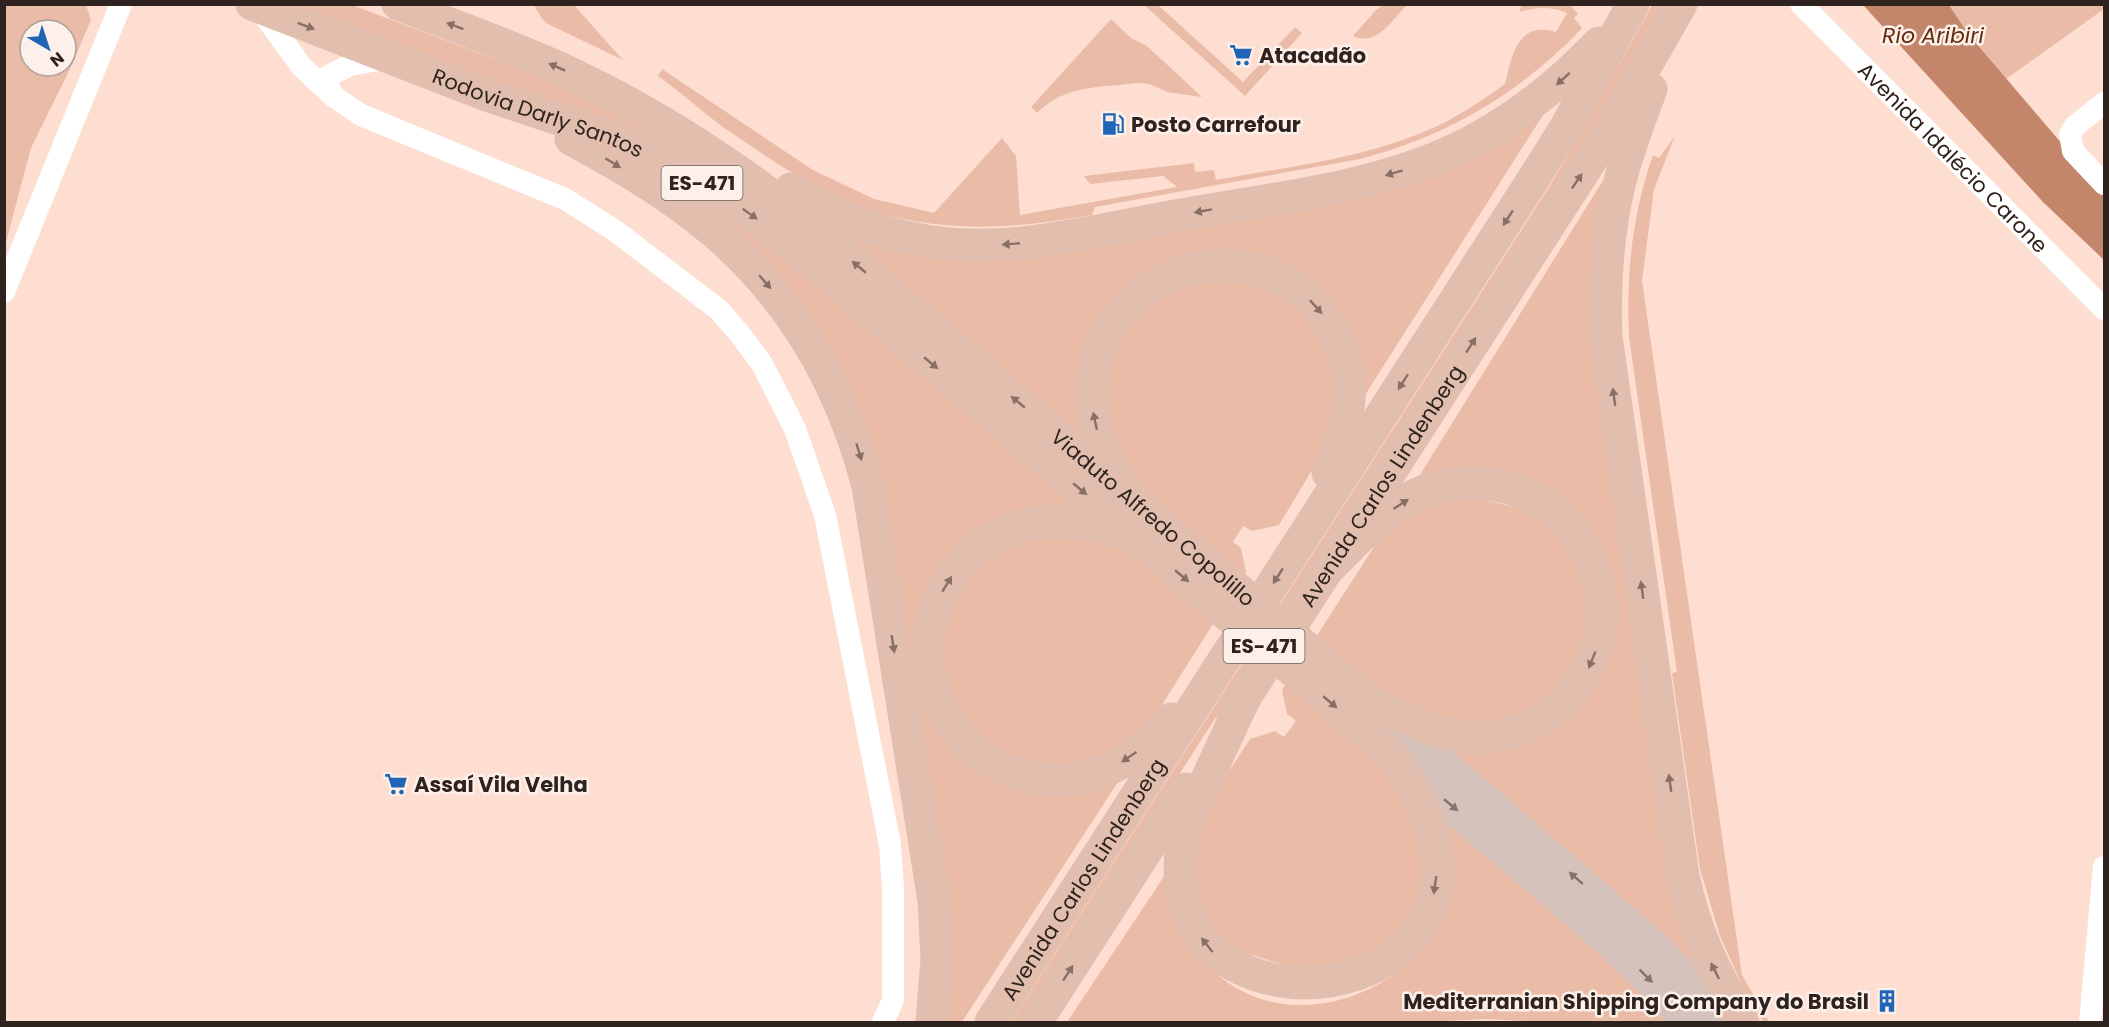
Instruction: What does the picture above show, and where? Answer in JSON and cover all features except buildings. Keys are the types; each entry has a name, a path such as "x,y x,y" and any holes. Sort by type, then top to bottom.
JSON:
{"main road":[{"name":"Rodovia Darly Santos","path":"398,4 545,62 604,90 675,129 753,181 808,223 895,315"},
{"path":"604,90 637,100 689,123 803,197 849,220 897,235 923,240 999,245 1060,237 1346,185 1418,165 1476,139 1530,105 1578,65 1632,4"},
{"name":"Avenida Carlos Lindenberg","path":"991,1023 1550,153 1632,4"},
{"path":"1682,4 1628,151 1613,211 1606,274 1606,336 1685,888 1702,944 1743,1023"},
{"name":"Avenida Carlos Lindenberg","path":"1036,1023 1600,146 1682,4"},
{"name":"Rodovia Darly Santos","path":"255,6 487,95 612,137 689,175 762,222 895,315"},
{"path":"487,95 606,159 675,202 718,235 757,273 791,314 832,384 853,434 868,486 934,901 936,989 932,1023"},
{"path":"1216,673 1144,747 1115,766 1081,778 1046,780 1011,772 995,764 967,743 947,719 938,700 932,683 928,657 933,613 948,581 971,554 1000,534 1034,522 1051,520 1086,523 1140,523 1129,493 1109,462 1096,430 1092,390 1095,365 1106,334 1120,313 1137,296 1165,277 1181,271 1213,265 1230,265 1269,274 1305,296 1327,320 1342,349 1349,382 1348,415 1306,533"},
{"name":"Viaduto Alfredo Copolillo","path":"895,315 1140,523 1390,754 1612,926"},
{"path":"1326,571 1369,529 1397,506 1429,490 1464,483 1504,486 1523,491 1555,512 1569,525 1582,544 1599,584 1601,629 1598,644 1586,672 1569,697 1558,708 1532,724 1504,734 1473,738 1425,727 1370,702"},
{"name":"Viaduto Alfredo Copolillo","path":"1140,523 1370,702 1612,926"},
{"path":"1245,697 1188,820 1180,852 1181,885 1186,908 1196,931 1216,957 1241,977 1255,984 1287,994 1303,995 1335,992 1366,981 1389,966 1404,951 1423,924 1434,894 1436,845 1426,814 1410,782 1390,754"},
{"path":"1612,926 1662,993 1689,1023"},
{"path":"1612,926 1683,976 1723,1023"}],"street":[{"path":"4,292 121,4"},
{"name":"Avenida Idalécio Carone","path":"1801,4 2104,309"},
{"path":"255,6 302,67 333,96 361,115 520,180 575,206 663,265 718,309 762,364 795,429 825,515 890,845 893,889 893,1000 883,1023"},
{"path":"333,96 327,77 350,65 388,58"},
{"path":"2104,103 2075,126 2070,134 2073,151 2104,184"},
{"path":"2090,1023 2104,867"}],"shaded area":[{"path":"5,4 86,5 91,20 78,51 78,18 18,18 18,78 66,78 31,148 5,246"},
{"path":"1385,4 1407,5 1377,35 1369,38 1353,36 1376,10"},
{"path":"2104,4 2104,9 2006,79 1969,35 1949,5"},
{"path":"298,5 352,5 579,91 712,164"},
{"path":"534,5 574,5 623,60 548,24 542,19"},
{"path":"1144,5 1158,5 1243,82 1295,27 1302,33 1245,96"},
{"path":"1522,5 1570,5 1578,14 1574,18 1582,28 1534,73 1480,110 1452,125 1392,150 1360,159 1095,207 1092,215 1030,224 969,227 938,225 878,213 848,202 769,158 723,127 658,76 662,69 813,170 874,199 934,213 1002,138 1016,156 1020,215 1177,187 1163,176 1090,184 1084,176 1194,163 1195,172 1214,170 1216,180 1375,149 1426,131 1467,110 1505,84 1510,62 1518,43 1533,31 1556,32 1567,13 1543,8 1519,12"},
{"path":"1652,5 1662,5 1586,137 1454,347 1020,1022 1011,1022 1549,187"},
{"path":"1111,19 1131,38 1147,46 1202,97 1167,92 1149,84 1138,83 1072,92 1048,104 1037,113 1031,107"},
{"path":"1542,110 1545,112 1365,395 1362,393 1361,372 1356,352 1337,315 1309,284 1273,264 1265,284 1287,297 1305,312 1320,329 1330,348 1339,392 1330,440 1279,525 1252,531 1243,526 1233,542 1241,548 1246,572 1153,719 1131,741 1106,757 1080,766 1053,769 1027,765 1001,754 977,737 956,714 938,724 955,746 974,763 995,776 1017,785 1040,790 1064,790 1089,787 1116,779 1118,782 962,1022 944,1022 948,947 943,871 880,487 872,459 840,376 812,325 769,269 711,208 714,207 792,263 878,335 912,295 843,235 845,230 906,249 967,255 1029,252 1130,237 1284,208 1384,187 1424,176 1486,148"},
{"path":"1675,136 1654,189 1642,281 1742,975 1769,1022 1763,1022 1746,994 1720,936 1700,869 1672,673 1677,672 1629,337 1630,268 1640,200 1653,155 1659,158"},
{"path":"1607,174 1603,211 1708,981 1627,977 1668,1022 1538,1022 1487,1019 1427,1022 1067,1022 1165,875 1203,960 1225,981 1248,994 1273,1002 1298,1005 1324,1003 1349,997 1373,987 1396,973 1383,959 1334,982 1219,944 1190,879 1205,808 1250,739 1275,731 1284,737 1296,721 1287,714 1282,690 1379,539 1406,513 1460,494 1582,523 1418,478"}],"water":[{"name":"Rio Aribiri","path":"1863,5 1949,5 1969,35 2104,193 2104,260 2043,202"}],"place":[{"name":"Atacadão","path":"1241,55"},
{"name":"Posto Carrefour","path":"1113,124"},
{"name":"Assaí Vila Velha","path":"396,784"},
{"name":"Mediterranian Shipping Company do Brasil","path":"1887,1001"}]}
